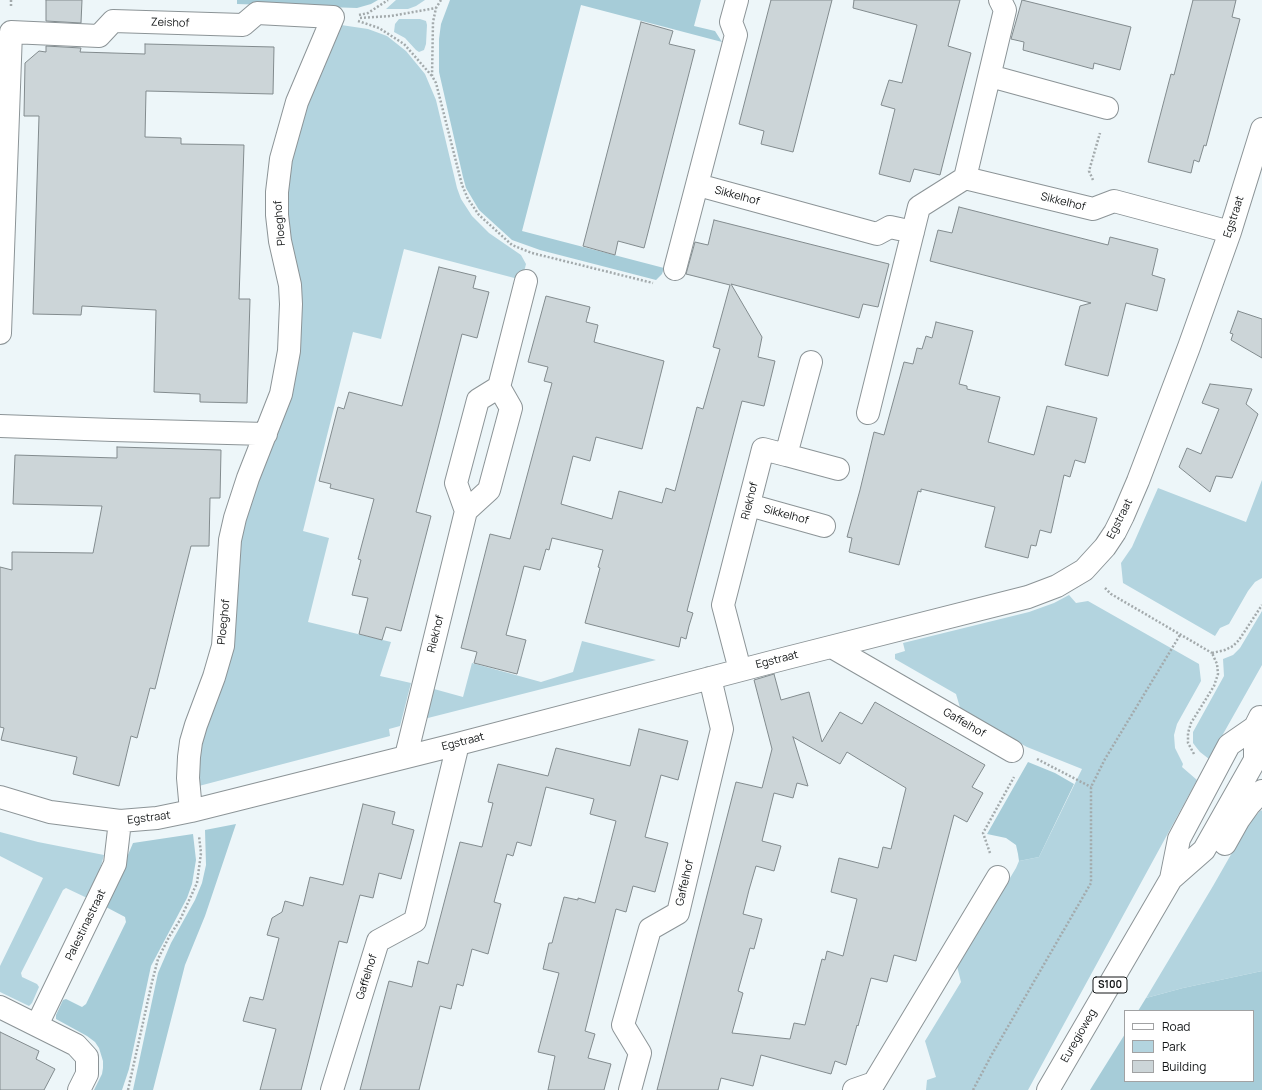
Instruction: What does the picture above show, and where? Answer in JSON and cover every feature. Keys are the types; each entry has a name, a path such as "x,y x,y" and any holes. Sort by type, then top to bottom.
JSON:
{"street":[{"path":"676,269 736,36 731,22 737,0"},
{"path":"868,413 919,206 965,178 1005,10 1000,0"},
{"name":"Zeishof","path":"0,333 10,32 99,36 113,21 243,25 257,13 349,18"},
{"name":"Ploeghof","path":"191,811 188,778 191,742 214,677 223,646 230,540 235,518 248,478 281,394 289,351 291,304 290,285 280,241 277,215 277,192 281,159 297,102 349,18"},
{"path":"990,76 1107,108"},
{"name":"Egstraat","path":"0,797 50,812 120,821 157,818 191,811 458,744 740,670 1028,597 1057,586 1084,570 1105,547 1123,516 1138,481 1189,347 1230,232 1262,129"},
{"name":"Sikkelhof","path":"965,178 1093,209 1114,201 1230,232"},
{"name":"Sikkelhof","path":"698,185 876,234 890,227 913,232"},
{"path":"500,386 478,400 456,483 466,512 489,490 511,408 500,386 526,281"},
{"path":"811,362 786,456 838,469"},
{"path":"0,426 266,434"},
{"name":"Riekhof","path":"740,670 723,605 763,449 786,456"},
{"name":"Sikkelhof","path":"748,505 824,526"},
{"name":"Riekhof","path":"406,756 466,512"},
{"name":"Gaffelhof","path":"832,647 1019,753"},
{"name":"Gaffelhof","path":"630,1090 640,1053 623,1025 650,928 678,913 722,729 710,678"},
{"name":"Euregioweg","path":"1171,879 1179,840 1229,745 1258,720"},
{"name":"Euregioweg","path":"1048,1090 1171,879 1204,850 1255,760 1258,720"},
{"name":"Gaffelhof","path":"332,1090 378,941 416,921 458,744"},
{"path":"1171,879 1218,857 1239,819 1262,791"},
{"name":"Palestinastraat","path":"37,1025 115,864 120,821"},
{"path":"854,1090 874,1084 998,877"},
{"path":"0,1007 76,1045 87,1057 87,1074 79,1090"}],"path":[{"path":"349,18 368,13 388,0"},
{"path":"432,76 433,22 436,8 441,0"},
{"path":"349,18 369,18 436,8"},
{"path":"349,18 379,28 404,44 432,76 436,83 462,185 468,199 479,215 512,245 532,253 658,284 676,269"},
{"path":"1103,206 1089,171 1107,108"},
{"path":"1084,570 1111,594 1212,653 1225,650 1240,640 1262,605"},
{"path":"973,1090 990,1056 1091,883 1091,787 1105,759 1180,635"},
{"path":"998,877 983,833 1019,753 1091,787"},
{"path":"128,1090 158,958 180,920 197,883 201,853 199,835 191,811"}],"green space":[{"path":"396,0 425,0 408,9 386,9"},
{"path":"399,19 420,19 426,21 426,44 424,50 419,52 405,38 394,32 395,24"},
{"path":"341,25 368,29 387,36 406,51 425,74 436,100 461,199 472,216 489,233 521,255 526,264 522,280 404,249 381,339 353,332 303,531 329,538 308,622 391,642 380,676 411,683 400,726 389,729 390,736 195,787 195,764 237,544 279,417 287,245 288,150"},
{"path":"1262,480 1262,578 1255,582 1248,591 1229,624 1220,628 1215,636 1123,583 1121,563 1132,547 1158,488 1246,522"},
{"path":"1069,595 1076,603 1088,601 1199,664 1201,681 1177,724 1174,735 1175,748 1183,764 1182,767 1197,780 1028,1090 926,1090 927,1080 936,1077 925,1041 961,982 957,966 1019,861 1039,857 1082,769 1027,747 961,711 956,694 895,659 895,654 905,651 903,643 1029,612 1054,603"},
{"path":"1262,611 1262,665 1209,759 1200,752 1193,743 1193,732 1224,676 1223,659 1233,655 1240,648"},
{"path":"582,641 656,660 424,719 434,689 463,697 472,663 541,682 573,672"},
{"path":"1261,810 1262,971 1183,988 1146,998 1249,823"},
{"path":"0,832 38,842 104,855 99,873 88,897 66,888 63,890 21,973 22,977 37,984 39,987 32,1003 29,1006 0,992 0,966 43,878 0,856"}],"shaded area":[{"path":"237,0 378,0 371,4 357,8 237,4"},
{"path":"450,0 701,0 694,26 715,31 722,42 581,5 522,231 664,268 662,274 656,280 540,250 512,240 479,210 466,188 439,72 439,39 441,24"},
{"path":"1028,762 1055,773 1074,784 1039,857 1019,861 1016,845 1006,838 987,834"},
{"path":"236,824 205,916 185,965 153,1090 133,1090 158,973 171,943 195,900 202,883 206,865 205,830"},
{"path":"193,834 196,860 192,884 187,898 151,966 129,1069 122,1090 94,1090 102,1074 103,1068 103,1061 99,1048 95,1042 87,1036 56,1019 56,1015 63,1000 66,999 82,1007 86,1004 126,922 125,917 106,907 133,843"},
{"path":"1262,971 1262,1090 1090,1090 1124,1036 1124,1082 1254,1082 1254,1010 1139,1010 1146,998 1183,988"}],"building":[{"path":"46,0 82,0 81,23 46,21"},
{"path":"771,0 832,0 793,152 761,144 764,131 739,124"},
{"path":"854,0 960,0 948,46 971,53 940,175 914,169 910,182 879,174 895,109 881,105 889,80 902,83 917,25 853,8"},
{"path":"1022,0 1131,27 1120,70 1094,63 1093,69 1023,50 1024,42 1011,39"},
{"path":"1193,0 1236,0 1232,17 1240,19 1206,146 1204,145 1199,162 1194,160 1191,173 1148,162 1171,74 1174,75"},
{"path":"641,22 673,31 669,44 695,50 644,248 618,241 615,255 583,246"},
{"path":"145,44 274,47 273,94 146,91 145,137 181,138 181,144 244,145 239,299 250,299 247,403 200,402 200,394 154,392 156,310 82,306 81,315 33,314 39,116 24,116 25,63 39,51 46,52 46,46 81,48 80,52 145,54"},
{"path":"959,207 1108,245 1110,237 1158,249 1152,275 1165,279 1157,311 1126,303 1108,376 1065,365 1080,306 1091,303 930,261 938,230 952,233"},
{"path":"714,220 889,264 878,307 863,304 859,318 731,284 762,337 758,357 775,361 764,406 742,401 687,611 693,613 686,639 681,637 679,647 585,623 600,568 598,567 603,550 552,538 549,550 546,549 540,570 524,566 506,635 526,640 517,674 474,663 477,652 461,648 490,534 510,539 552,383 544,381 548,367 528,362 546,296 590,307 586,322 598,325 594,342 664,361 642,449 596,437 590,461 573,456 561,504 612,519 619,491 662,503 666,488 675,491 697,407 703,409 720,349 713,347 730,285 686,274 695,242 708,245"},
{"path":"439,267 476,276 473,288 489,292 477,338 462,334 416,512 431,516 401,631 386,627 382,640 359,634 368,598 352,595 361,560 358,559 374,499 330,488 331,484 319,481 338,407 344,409 349,392 402,406"},
{"path":"1238,311 1262,319 1262,358 1231,340 1233,334 1230,333"},
{"path":"936,322 973,331 959,384 967,386 967,389 1000,397 988,442 1034,455 1047,406 1097,418 1085,463 1075,460 1070,477 1064,475 1051,533 1040,530 1036,546 1031,545 1028,558 985,547 995,507 921,489 921,492 918,491 899,565 849,552 852,538 847,537 874,432 884,435 904,362 913,364 917,348 922,349 926,336 932,338"},
{"path":"1210,384 1252,389 1246,404 1258,414 1232,478 1216,476 1210,492 1179,467 1187,448 1201,454 1219,409 1202,403"},
{"path":"117,447 221,450 220,498 210,498 209,546 191,546 155,689 150,688 137,738 131,736 119,786 73,774 77,757 1,740 4,728 0,727 0,567 12,570 12,552 93,553 102,506 13,504 15,455 117,458"},
{"path":"774,674 781,700 809,692 822,742 840,712 862,724 875,702 985,765 972,787 983,793 967,822 954,815 916,961 894,955 887,982 871,978 846,1065 835,1061 831,1074 761,1055 753,1086 721,1078 718,1090 657,1090 736,782 762,788 772,749 754,680","holes":["793,737 840,764 847,752 906,788 891,849 883,847 878,868 839,858 831,892 857,899 843,956 827,951 825,960 822,959 805,1025 794,1023 790,1039 732,1033 743,993 738,991 750,948 754,949 762,919 743,914 749,890 756,866 774,871 781,846 762,841 774,793 793,798 797,783 808,786"]},
{"path":"639,729 688,741 678,780 661,775 645,837 668,843 655,892 633,886 626,912 616,909 585,1031 595,1034 588,1058 611,1064 604,1090 548,1090 555,1056 538,1052 559,973 543,969 549,943 552,943 564,897 578,900 578,898 595,903 616,821 590,814 594,799 546,787 531,846 517,842 513,856 507,854 494,902 501,904 488,954 472,949 463,986 457,984 451,1009 440,1006 419,1090 360,1090 389,981 412,987 418,961 428,964 460,842 482,847 493,803 488,802 498,764 548,776 556,748 630,766"},
{"path":"363,804 395,812 392,824 414,830 401,879 379,873 373,898 360,895 347,943 339,941 301,1090 260,1090 276,1029 243,1021 250,997 263,1000 279,938 267,935 272,918 282,912 285,901 303,906 310,877 343,885"},
{"path":"0,1032 39,1051 36,1059 55,1069 44,1090 0,1090"}]}
